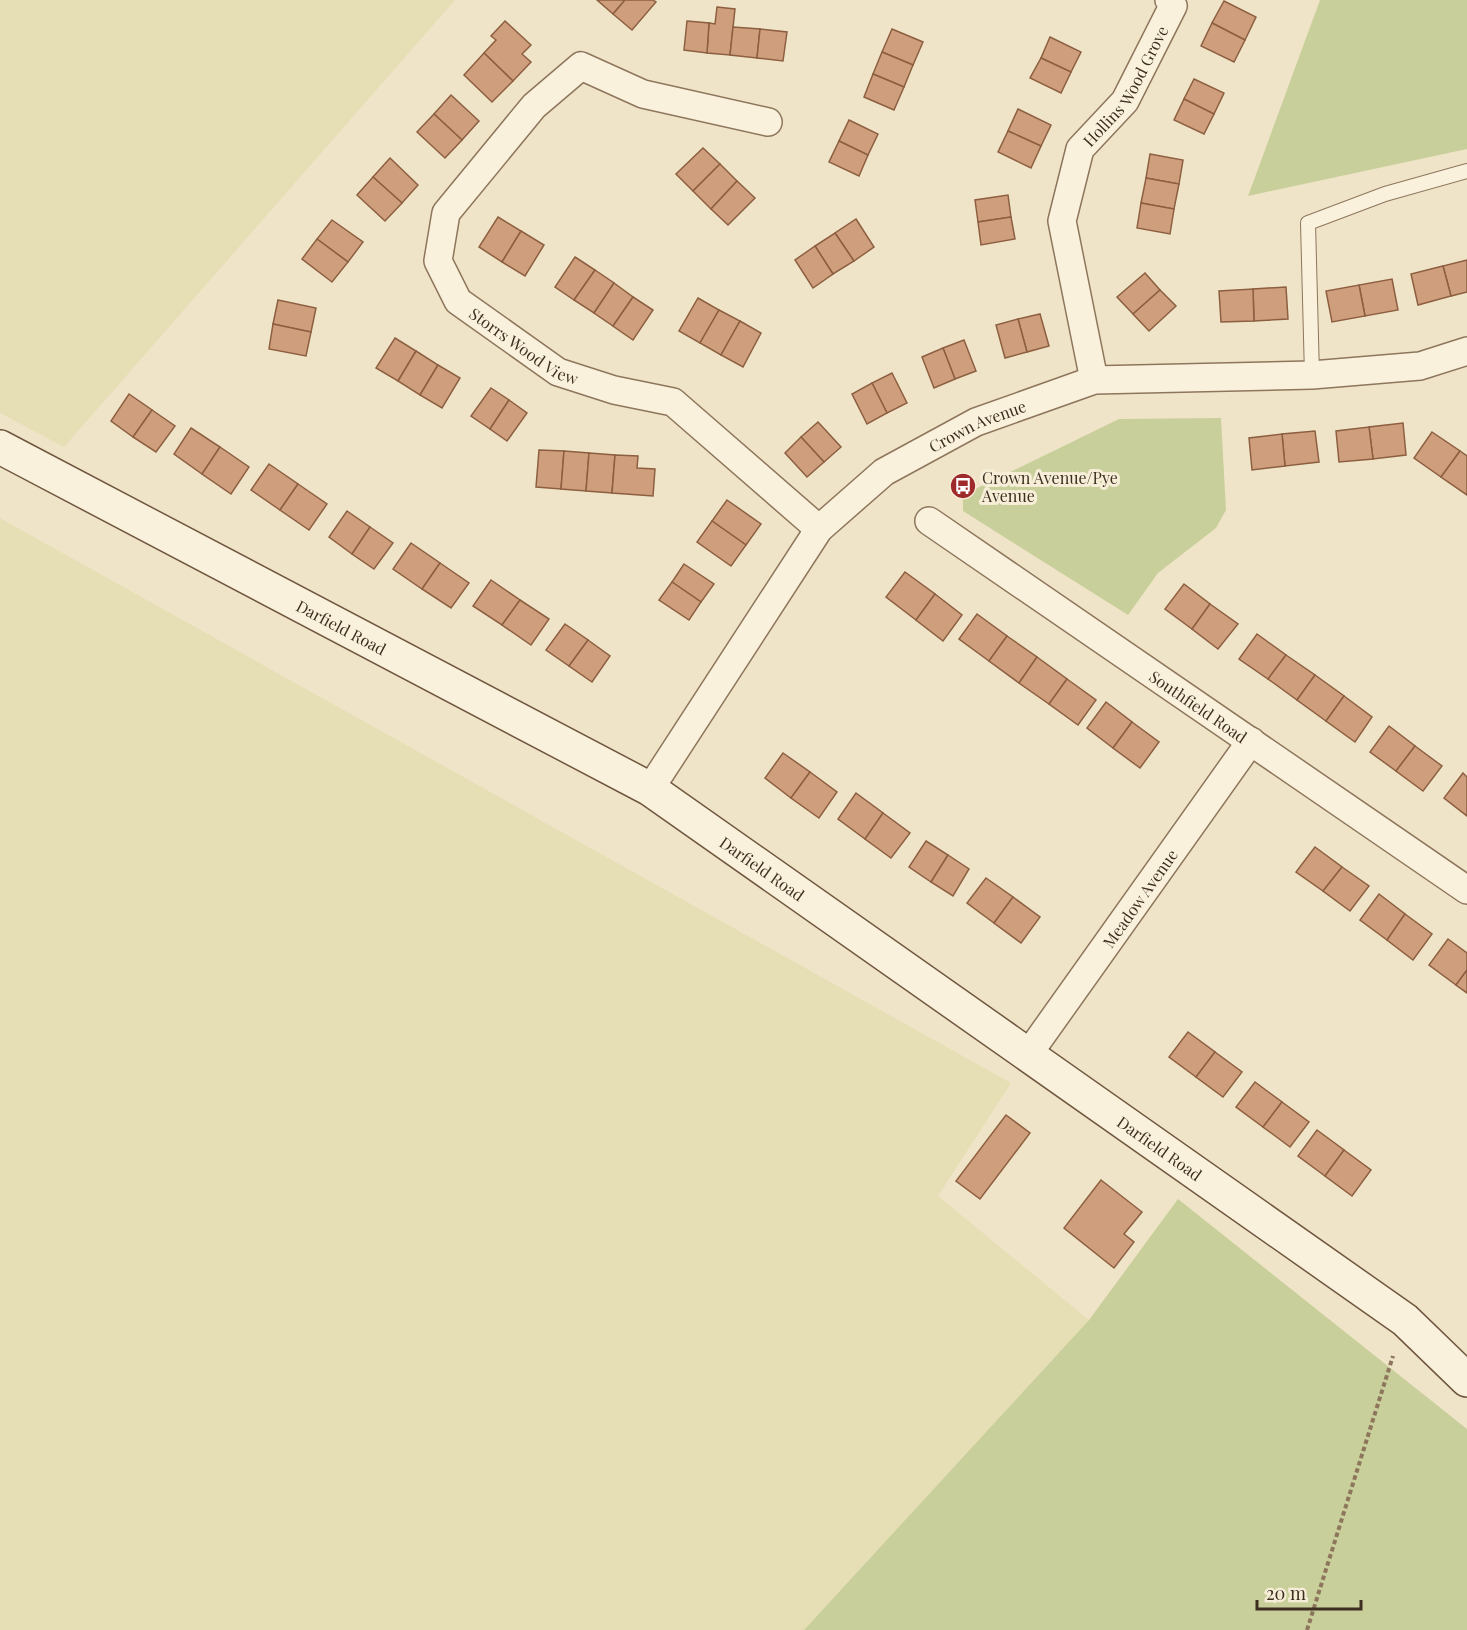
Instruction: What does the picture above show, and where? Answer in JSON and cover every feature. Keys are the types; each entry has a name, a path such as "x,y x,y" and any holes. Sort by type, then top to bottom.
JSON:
{"street":[{"name":"Hollins Wood Grove","path":"1094,380 1062,221 1080,149 1125,102 1173,6 1169,0"},
{"name":"Storrs Wood View","path":"768,122 643,94 581,66 534,106 446,213 438,261 458,301 558,372 614,390 673,402 819,529"},
{"name":"Crown Avenue","path":"650,789 819,529 884,472 976,422 1094,380 1312,375 1420,366 1467,351"},
{"name":"Darfield Road","path":"0,447 650,789 1405,1320 1467,1380"},
{"name":"Southfield Road","path":"930,521 1467,890"},
{"name":"Meadow Avenue","path":"1027,1056 1251,741"}],"lane":[{"path":"1312,375 1308,223 1385,194 1467,171"}],"path":[{"path":"1307,1630 1405,1320"}],"shaded area":[{"path":"0,0 455,0 64,447 0,413"},
{"path":"0,518 1011,1083 938,1196 1089,1320 804,1630 0,1630"}],"green space":[{"path":"1320,0 1467,0 1467,149 1248,196"},
{"path":"1221,418 1226,510 1216,528 1158,573 1128,615 963,511 963,495 1119,419"},
{"path":"1178,1199 1467,1429 1467,1630 804,1630 1089,1320"}],"building":[{"path":"597,0 625,0 613,14"},
{"path":"625,0 653,0 656,2 632,30 613,14"},
{"path":"1224,1 1256,17 1245,40 1212,23"},
{"path":"717,7 735,9 730,55 707,53 709,23 715,24"},
{"path":"505,21 531,45 522,54 531,62 513,81 484,53 496,40 491,36"},
{"path":"687,21 709,23 707,53 684,50"},
{"path":"1212,23 1245,40 1234,62 1201,46"},
{"path":"733,27 760,29 757,58 730,55"},
{"path":"760,29 787,32 783,61 757,58"},
{"path":"892,29 923,42 913,65 882,52"},
{"path":"1050,37 1081,52 1071,72 1041,58"},
{"path":"882,52 913,65 904,87 873,74"},
{"path":"484,53 513,81 492,102 464,75"},
{"path":"1041,58 1071,72 1061,93 1030,78"},
{"path":"873,74 904,87 894,110 864,97"},
{"path":"1194,79 1224,93 1214,114 1184,99"},
{"path":"451,95 479,121 462,140 434,114"},
{"path":"1184,99 1214,114 1204,134 1174,120"},
{"path":"1018,109 1051,125 1041,146 1008,131"},
{"path":"434,114 462,140 445,158 417,132"},
{"path":"849,120 878,134 868,155 839,141"},
{"path":"1008,131 1041,146 1031,168 998,152"},
{"path":"839,141 868,155 859,176 829,162"},
{"path":"703,148 720,164 693,191 676,174"},
{"path":"1150,154 1183,160 1179,184 1146,178"},
{"path":"390,158 418,185 402,203 373,177"},
{"path":"720,164 737,181 711,209 693,191"},
{"path":"373,177 402,203 385,221 357,195"},
{"path":"1146,178 1179,184 1174,209 1141,203"},
{"path":"737,181 755,198 728,225 711,209"},
{"path":"1008,195 1011,217 978,222 975,200"},
{"path":"1141,203 1174,209 1170,234 1137,228"},
{"path":"498,217 521,231 502,262 479,247"},
{"path":"1011,217 1015,239 981,245 978,222"},
{"path":"856,219 874,247 854,261 835,233"},
{"path":"332,220 363,242 348,262 317,239"},
{"path":"521,231 544,245 525,276 502,262"},
{"path":"835,233 854,261 833,274 815,246"},
{"path":"317,239 348,262 332,282 302,259"},
{"path":"815,246 833,274 813,288 795,260"},
{"path":"575,257 595,270 574,300 555,287"},
{"path":"1467,260 1467,292 1451,296 1443,266"},
{"path":"1443,266 1451,296 1418,305 1411,274"},
{"path":"595,270 614,283 594,313 574,300"},
{"path":"1145,273 1160,290 1133,314 1117,297"},
{"path":"1392,279 1398,310 1365,316 1359,285"},
{"path":"614,283 633,297 613,326 594,313"},
{"path":"1359,285 1365,316 1332,322 1326,291"},
{"path":"1286,287 1288,319 1254,321 1253,289"},
{"path":"1253,289 1254,321 1221,322 1219,291"},
{"path":"1160,290 1176,306 1149,331 1133,314"},
{"path":"633,297 653,310 633,340 613,326"},
{"path":"698,298 719,310 700,343 679,331"},
{"path":"278,300 316,308 311,332 273,324"},
{"path":"719,310 740,321 721,355 700,343"},
{"path":"1040,314 1049,346 1027,352 1018,319"},
{"path":"1018,319 1027,352 1005,358 996,325"},
{"path":"740,321 761,333 743,367 721,355"},
{"path":"273,324 311,332 306,356 269,349"},
{"path":"395,338 416,351 398,381 376,368"},
{"path":"964,340 976,371 955,379 943,348"},
{"path":"943,348 955,379 934,388 922,357"},
{"path":"416,351 438,365 420,395 398,381"},
{"path":"438,365 460,378 442,408 420,395"},
{"path":"892,373 907,403 887,413 872,383"},
{"path":"872,383 887,413 867,424 852,394"},
{"path":"491,388 509,400 490,429 471,416"},
{"path":"129,394 152,410 133,437 111,421"},
{"path":"509,400 527,413 507,441 490,429"},
{"path":"152,410 175,426 156,452 133,437"},
{"path":"818,422 841,447 824,462 801,437"},
{"path":"1403,423 1406,455 1373,459 1369,427"},
{"path":"1369,427 1373,459 1339,462 1336,431"},
{"path":"191,428 220,447 202,474 174,454"},
{"path":"1315,431 1319,462 1285,466 1282,434"},
{"path":"1432,432 1460,451 1441,477 1414,458"},
{"path":"1282,434 1285,466 1252,470 1249,438"},
{"path":"801,437 824,462 807,477 785,453"},
{"path":"220,447 249,467 231,494 202,474"},
{"path":"539,450 564,451 561,489 536,487"},
{"path":"564,451 589,453 586,491 561,489"},
{"path":"1460,451 1467,456 1467,495 1441,477"},
{"path":"589,453 615,455 612,493 586,491"},
{"path":"615,455 638,456 637,468 655,469 653,496 612,493"},
{"path":"269,464 298,484 280,510 251,490"},
{"path":"298,484 327,504 309,530 280,510"},
{"path":"727,500 761,524 746,545 712,521"},
{"path":"347,511 370,527 352,554 329,537"},
{"path":"712,521 746,545 731,566 697,542"},
{"path":"370,527 393,543 374,569 352,554"},
{"path":"411,543 440,563 422,589 393,569"},
{"path":"440,563 469,583 451,608 422,589"},
{"path":"684,564 714,584 701,602 672,582"},
{"path":"905,572 935,594 916,620 886,597"},
{"path":"491,580 520,600 502,625 473,606"},
{"path":"672,582 701,602 689,620 659,600"},
{"path":"1184,584 1210,604 1192,629 1165,609"},
{"path":"935,594 962,615 943,641 916,620"},
{"path":"520,600 549,619 531,645 502,625"},
{"path":"1210,604 1238,624 1218,649 1192,629"},
{"path":"977,614 1007,636 989,661 959,639"},
{"path":"565,624 588,640 569,666 546,650"},
{"path":"1257,634 1286,655 1268,679 1239,659"},
{"path":"1007,636 1037,657 1019,683 989,661"},
{"path":"588,640 610,656 592,682 569,666"},
{"path":"1286,655 1315,675 1297,700 1268,679"},
{"path":"1037,657 1067,679 1049,704 1019,683"},
{"path":"1315,675 1344,696 1326,721 1297,700"},
{"path":"1067,679 1096,700 1078,725 1049,704"},
{"path":"1344,696 1372,717 1355,742 1326,721"},
{"path":"1106,702 1132,722 1113,748 1087,728"},
{"path":"1132,722 1159,742 1140,768 1113,748"},
{"path":"1389,726 1415,746 1396,771 1370,752"},
{"path":"1415,746 1442,766 1423,791 1396,771"},
{"path":"783,753 810,772 791,798 765,778"},
{"path":"810,772 837,792 819,818 791,798"},
{"path":"1463,773 1467,777 1467,816 1444,798"},
{"path":"856,793 883,813 865,839 838,819"},
{"path":"883,813 910,833 891,858 865,839"},
{"path":"926,841 948,855 931,882 909,867"},
{"path":"1315,847 1342,867 1323,891 1296,872"},
{"path":"948,855 969,869 953,896 931,882"},
{"path":"1342,867 1369,886 1350,911 1323,891"},
{"path":"986,878 1013,897 994,923 967,903"},
{"path":"1379,894 1405,914 1387,940 1360,920"},
{"path":"1013,897 1040,917 1021,943 994,923"},
{"path":"1405,914 1432,934 1413,960 1387,940"},
{"path":"1448,939 1467,953 1467,970 1456,985 1429,965"},
{"path":"1467,970 1467,993 1456,985"},
{"path":"1188,1032 1215,1052 1196,1077 1169,1057"},
{"path":"1215,1052 1242,1072 1223,1097 1196,1077"},
{"path":"1255,1082 1282,1102 1263,1127 1236,1107"},
{"path":"1282,1102 1309,1122 1290,1147 1263,1127"},
{"path":"1006,1115 1030,1133 980,1199 956,1181"},
{"path":"1317,1130 1344,1150 1325,1176 1298,1156"},
{"path":"1344,1150 1371,1170 1352,1196 1325,1176"},
{"path":"1101,1180 1142,1212 1124,1234 1134,1242 1114,1268 1064,1228"}],"place":[{"name":"Crown Avenue/Pye Avenue","path":"963,486"}]}
